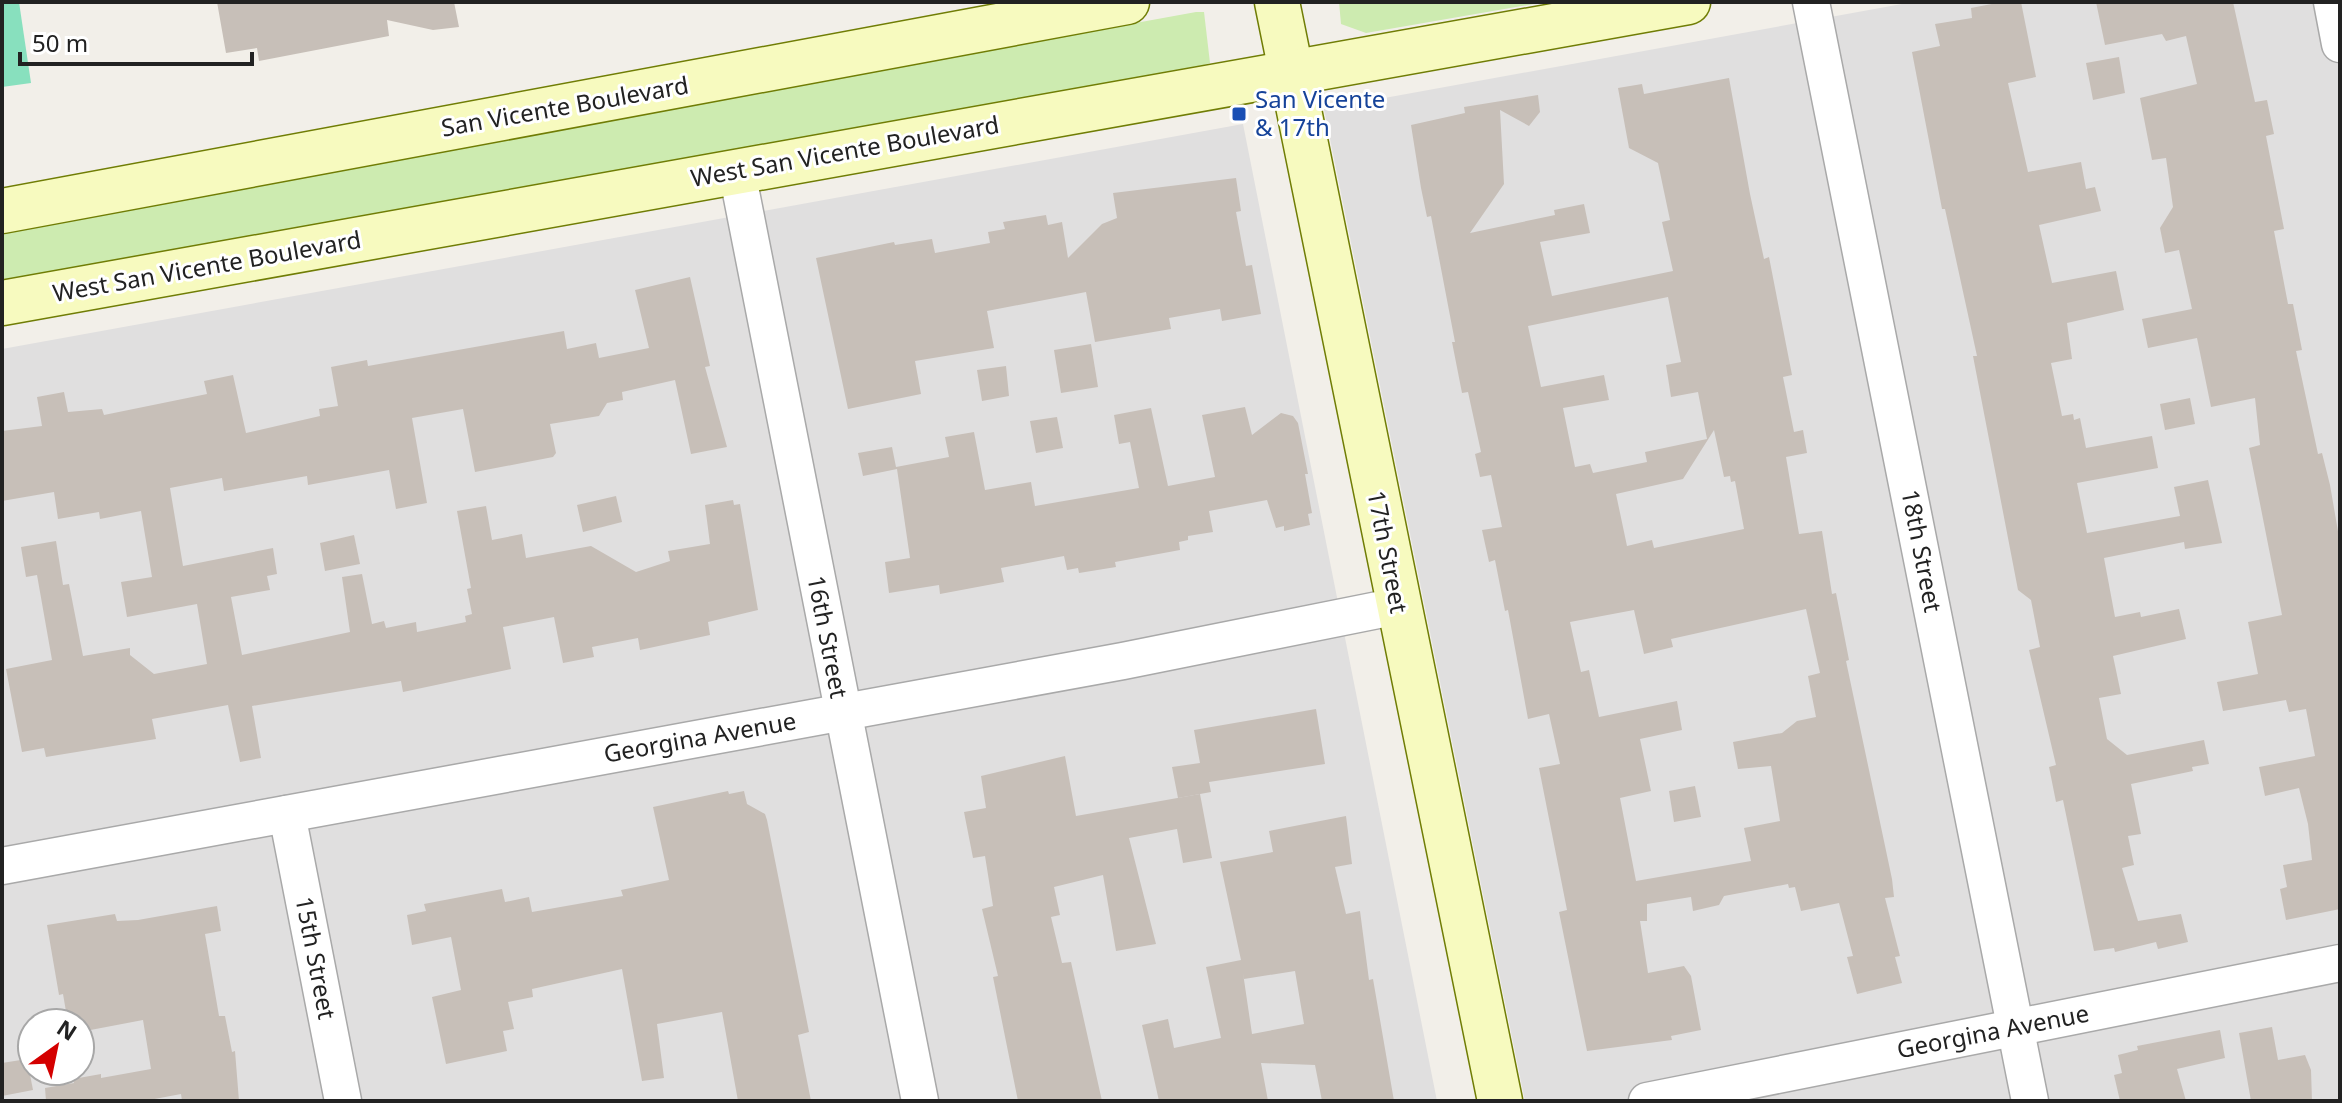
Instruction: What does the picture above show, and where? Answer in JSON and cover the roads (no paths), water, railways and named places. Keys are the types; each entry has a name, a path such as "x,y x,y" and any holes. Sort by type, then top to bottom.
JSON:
{"main road":[{"name":"17th Street","path":"1277,2 1500,1101"},
{"name":"West San Vicente Boulevard","path":"2,303 1291,70 1688,2"},
{"name":"San Vicente Boulevard","path":"2,211 1105,4"}],"street":[{"name":"18th Street","path":"1811,2 2030,1101"},
{"path":"2332,2 2340,44"},
{"name":"16th Street","path":"737,172 920,1101"},
{"name":"Georgina Avenue","path":"2,866 842,712 1398,606"},
{"name":"15th Street","path":"287,814 343,1101"},
{"name":"Georgina Avenue","path":"1647,1101 2340,963"}],"place":[{"name":"San Vicente & 17th","path":"1239,114"}]}
